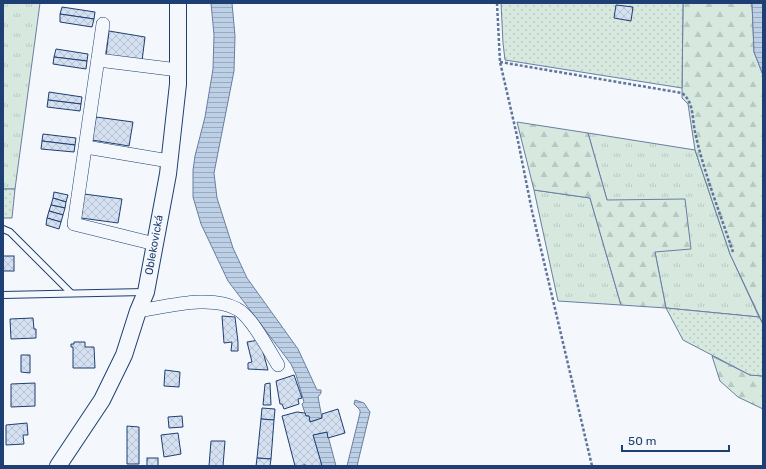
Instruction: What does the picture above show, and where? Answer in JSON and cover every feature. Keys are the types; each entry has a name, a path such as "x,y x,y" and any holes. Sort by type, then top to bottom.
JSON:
{"street":[{"name":"Oblekovická","path":"58,466 102,400 124,355 138,311 146,292 169,161 178,84 178,3"},
{"path":"102,24 86,147 74,224 155,244"},
{"path":"98,60 178,70"},
{"path":"86,147 169,161"},
{"path":"138,311 202,301 222,302 238,309 247,319 261,337 278,365"}],"lane":[{"path":"3,229 10,232 71,293"},
{"path":"3,295 146,292"}],"path":[{"path":"497,3 500,62 532,212 592,466"},
{"path":"500,62 682,93 687,97 691,104 696,133 710,184 734,252"}],"green space":[{"path":"3,3 40,3 15,189 3,189"},
{"path":"501,3 683,3 682,88 505,60"},
{"path":"683,3 752,3 754,52 763,75 763,324 730,254 695,150 688,104 682,98"},
{"path":"517,122 588,133 607,200 685,199 691,249 655,252 666,308 621,305 590,198 534,190"},
{"path":"588,133 695,150 730,254 759,317 666,308 655,252 607,200"},
{"path":"3,189 15,189 12,218 3,218"},
{"path":"534,190 590,198 621,305 558,301"},
{"path":"666,308 759,317 763,324 763,376 750,375 683,340"},
{"path":"712,356 750,375 763,376 763,409 738,397 720,381"}],"water":[{"path":"211,3 232,3 235,36 234,71 214,173 217,198 233,248 247,278 298,349 317,390 321,390 318,397 322,418 310,422 309,416 306,416 302,404 304,402 291,364 228,281 201,224 193,197 193,170 195,156 205,117 213,69 214,35"},
{"path":"752,3 763,3 763,75 754,52"},
{"path":"355,400 364,403 370,412 357,466 347,466 360,413 360,410 354,404"},
{"path":"327,432 336,466 322,466 313,435"}],"building":[{"path":"616,5 633,7 631,21 614,18"},
{"path":"62,7 95,12 94,19 60,14"},
{"path":"60,14 94,19 92,27 60,22"},
{"path":"109,31 145,37 142,61 106,56"},
{"path":"56,49 88,54 87,61 54,57"},
{"path":"54,57 87,61 86,69 53,64"},
{"path":"49,92 82,97 81,104 48,100"},
{"path":"48,100 81,104 80,111 47,107"},
{"path":"96,117 133,122 129,146 92,140"},
{"path":"43,134 76,138 75,145 42,141"},
{"path":"42,141 75,145 74,152 41,149"},
{"path":"54,192 68,195 66,202 53,198"},
{"path":"84,194 122,199 118,223 81,218"},
{"path":"53,198 66,202 65,208 51,205"},
{"path":"51,205 65,208 63,215 49,211"},
{"path":"49,211 63,215 61,222 47,218"},
{"path":"47,218 61,222 59,229 46,225"},
{"path":"3,256 14,256 14,271 3,271"},
{"path":"222,316 235,317 238,351 231,351 232,342 224,343"},
{"path":"33,318 34,329 36,329 36,338 11,339 10,319"},
{"path":"259,340 268,370 248,369 248,363 252,362 247,342"},
{"path":"74,342 85,342 85,347 94,347 95,368 73,368 73,347 71,347 71,344 74,344"},
{"path":"21,355 30,355 30,373 21,372"},
{"path":"165,370 180,372 179,387 164,386"},
{"path":"294,375 302,398 298,399 299,404 284,409 282,404 280,404 276,381"},
{"path":"35,383 35,406 11,407 11,384"},
{"path":"270,383 271,405 263,405 265,384"},
{"path":"262,408 275,409 274,420 261,419"},
{"path":"338,409 345,433 328,438 327,432 313,435 322,466 295,466 282,416 297,412 305,413 306,416 309,416 310,422 322,418 322,414"},
{"path":"182,416 183,427 169,428 168,417"},
{"path":"261,419 274,420 271,459 257,458"},
{"path":"27,423 28,435 23,435 24,444 6,445 6,425"},
{"path":"127,426 139,427 139,464 127,464"},
{"path":"178,433 181,454 164,457 161,435"},
{"path":"211,441 225,441 223,466 209,466"},
{"path":"147,458 158,458 158,466 147,466"},
{"path":"257,458 271,459 270,466 256,466"}]}
